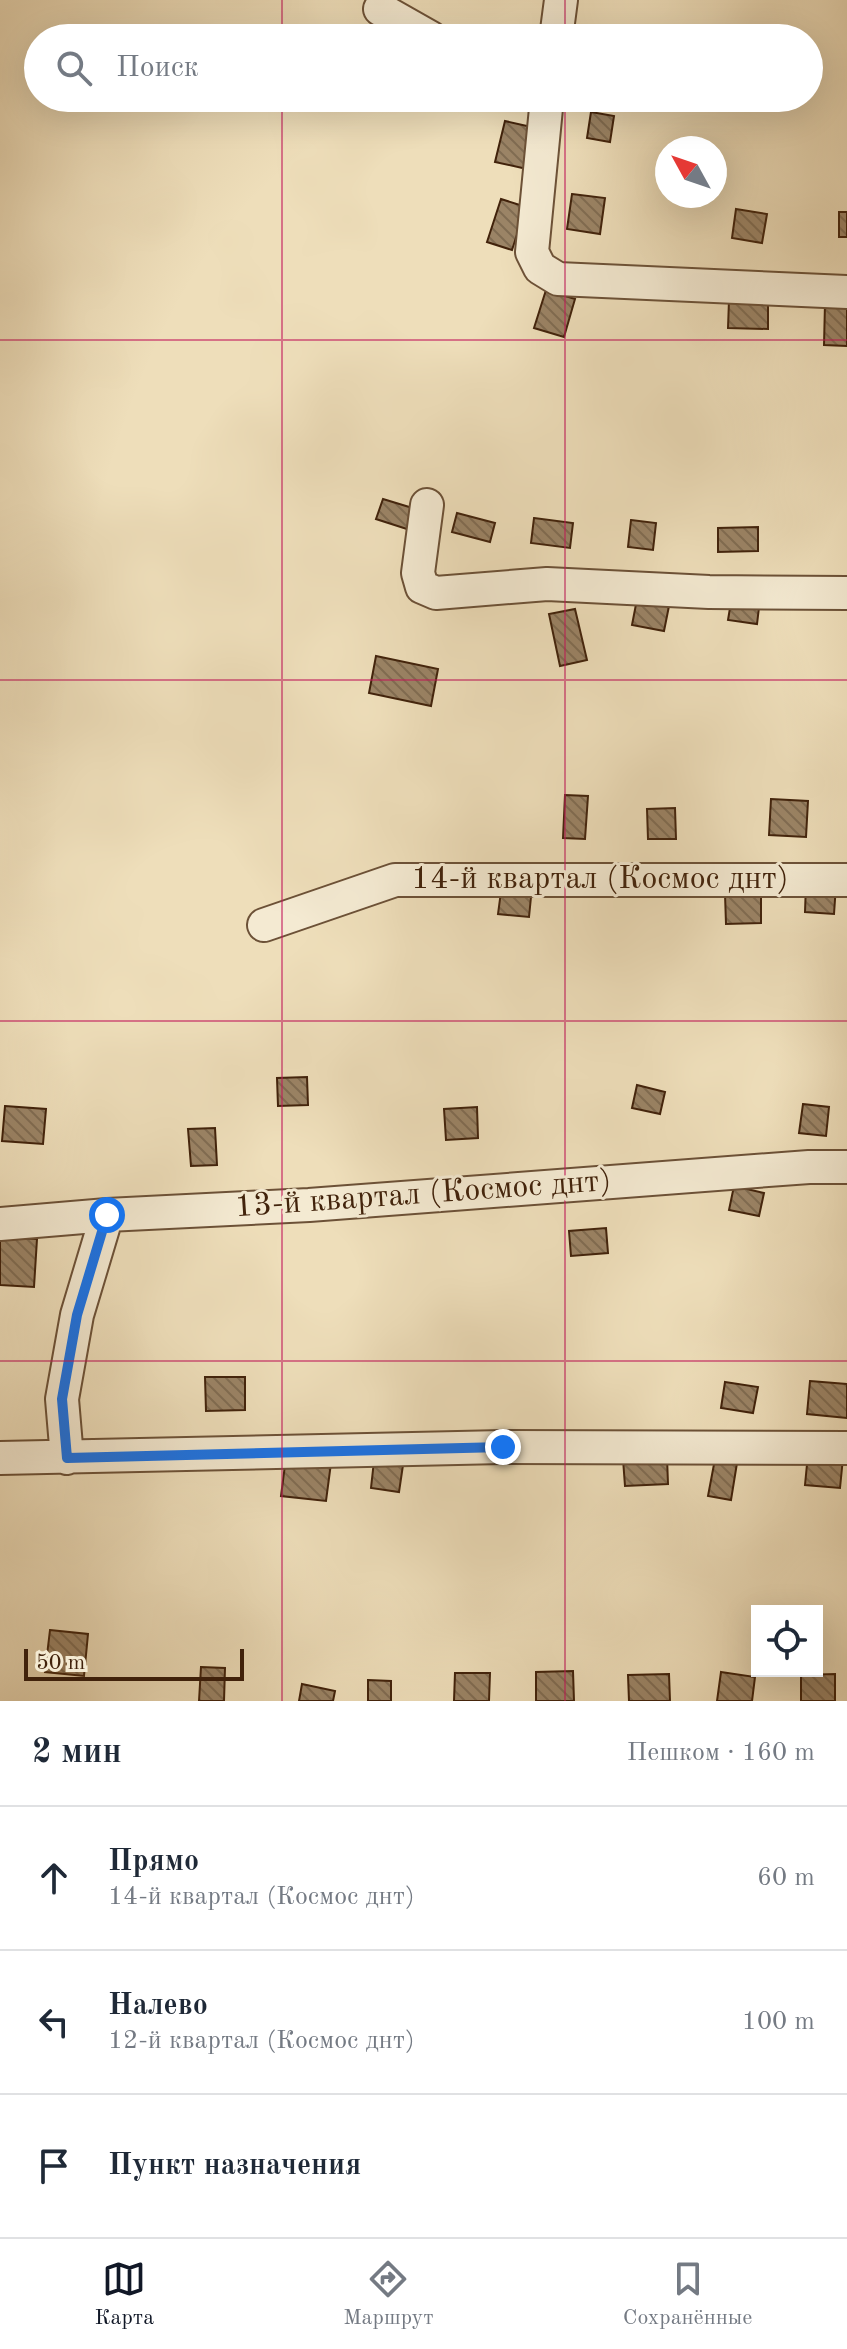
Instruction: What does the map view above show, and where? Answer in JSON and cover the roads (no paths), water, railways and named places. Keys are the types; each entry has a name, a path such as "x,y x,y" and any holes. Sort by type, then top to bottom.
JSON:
{"street":[{"path":"558,24 561,0"},
{"path":"380,9 406,24"},
{"path":"543,112 532,252 540,268 558,279 847,292"},
{"path":"427,505 418,573 422,587 436,593 547,584 709,592 847,593"},
{"name":"14-й квартал (Космос днт)","path":"264,925 395,880 847,880"},
{"name":"13-й квартал (Космос днт)","path":"0,1224 107,1215 309,1205 809,1167 847,1167"},
{"path":"67,1458 62,1399 77,1315 107,1215"},
{"path":"0,1458 503,1447 847,1448"}]}
